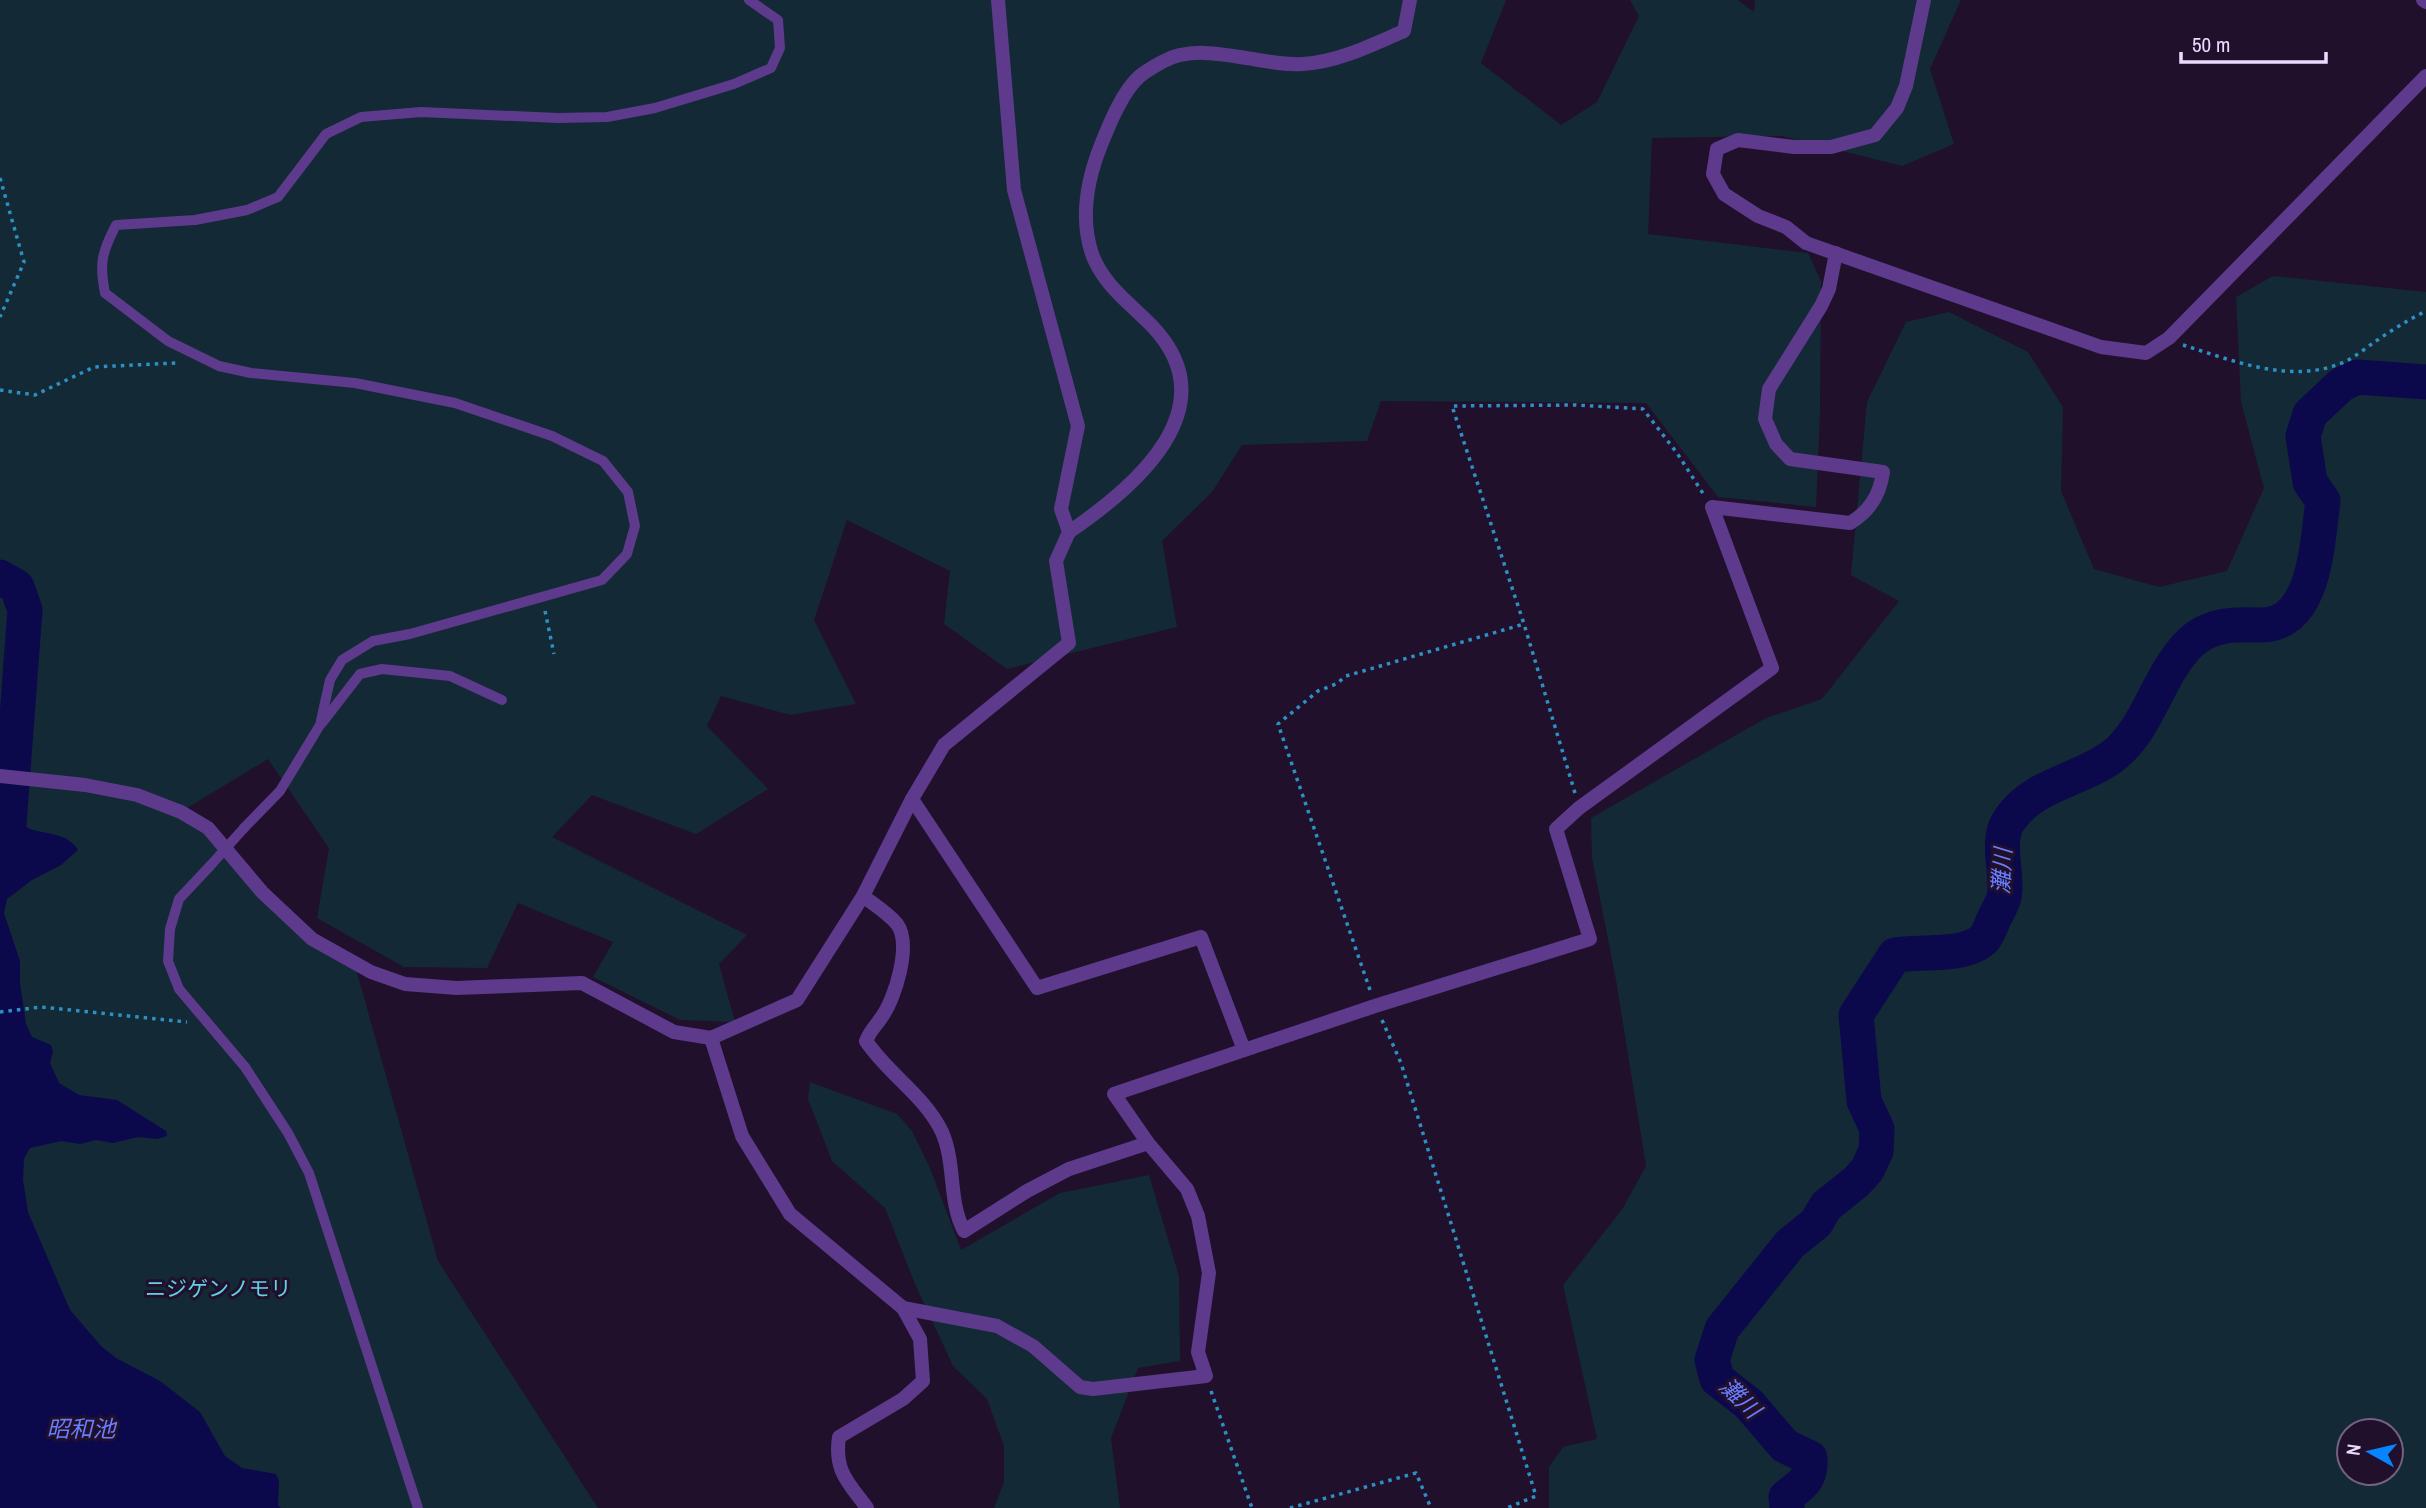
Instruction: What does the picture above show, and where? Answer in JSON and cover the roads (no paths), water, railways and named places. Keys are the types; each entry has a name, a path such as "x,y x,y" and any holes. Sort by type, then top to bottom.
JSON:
{"street":[{"path":"998,0 1014,190 1079,426 1061,509 1069,532"},
{"path":"0,776 137,795 181,812 208,828 262,892 312,939 370,972 405,984 457,988 582,983 674,1032 711,1038 797,1000 863,896 912,799 944,746 1069,643 1056,561 1069,532 1108,505 1140,473 1173,431 1182,405 1181,371 1171,349 1153,327 1109,284 1093,256 1085,224 1087,190 1096,158 1122,101 1138,77 1166,60 1197,53 1236,55 1273,63 1304,64 1334,59 1404,31 1410,0"},
{"path":"1924,0 1906,86 1897,108 1875,135 1831,147 1794,147 1738,140 1717,149 1713,174 1724,194 1758,216 1786,227 1806,243 2101,347 2146,353 2169,338 2426,76"},
{"path":"902,1308 997,1326 1033,1346 1080,1387 1093,1389 1206,1376 1198,1352 1209,1273 1198,1216 1187,1189 1148,1143 1114,1094 1375,1006 1591,939 1556,829 1579,808 1772,668 1712,507 1850,523 1862,515 1880,491 1883,472 1790,459 1776,444 1765,419 1769,389 1821,306 1829,289 1836,253"},
{"path":"912,799 1037,988 1201,937 1244,1050"},
{"path":"863,896 898,925 903,947 898,979 882,1018 871,1029 866,1041 878,1059 928,1109 940,1129 948,1148 957,1217 964,1231 1027,1191 1069,1169 1148,1143"},
{"path":"711,1038 742,1136 790,1214 902,1308 920,1339 923,1381 904,1399 839,1437 836,1455 843,1476 867,1508"}],"lane":[{"path":"320,725 330,680 342,660 373,641 602,580 627,554 635,526 628,492 603,461 552,436 455,403 355,383 251,373 219,366 168,341 105,293 100,270 106,245 116,225 195,220 247,210 278,197 326,134 361,117 421,112 558,118 607,117 655,108 734,84 771,68 780,48 778,20 749,0"},
{"path":"418,1508 309,1173 288,1133 244,1067 179,989 168,961 170,929 179,899 280,791 320,725 360,674 382,669 450,676 502,700"}],"water":[{"name":"昭和池","path":"0,805 13,810 14,817 28,828 62,837 74,844 78,850 61,865 32,880 7,899 4,913 20,961 26,1024 32,1037 51,1045 53,1052 50,1063 59,1083 79,1095 117,1100 166,1131 167,1136 157,1139 138,1137 113,1143 96,1140 80,1144 61,1141 30,1148 24,1159 23,1180 28,1212 70,1310 101,1346 116,1358 160,1381 200,1412 225,1456 242,1468 276,1474 279,1481 278,1505 281,1508 0,1508"}],"waterway":[{"name":"灘川","path":"1787,1508 1786,1497 1807,1477 1810,1458 1785,1446 1749,1404 1717,1379 1712,1360 1722,1329 1790,1244 1816,1223 1826,1206 1867,1170 1876,1151 1877,1129 1864,1101 1856,1015 1895,955 1965,949 1983,940 2004,897 2002,847 2005,827 2010,819 2032,797 2113,756 2136,731 2169,671 2190,643 2214,629 2231,625 2278,622 2292,612 2303,597 2310,579 2323,501 2310,482 2303,436 2310,414 2342,384 2358,377 2426,382"},
{"path":"0,577 17,587 25,610 9,824"}],"park label":[{"name":"ニジゲンノモリ","path":"218,1289"}]}
